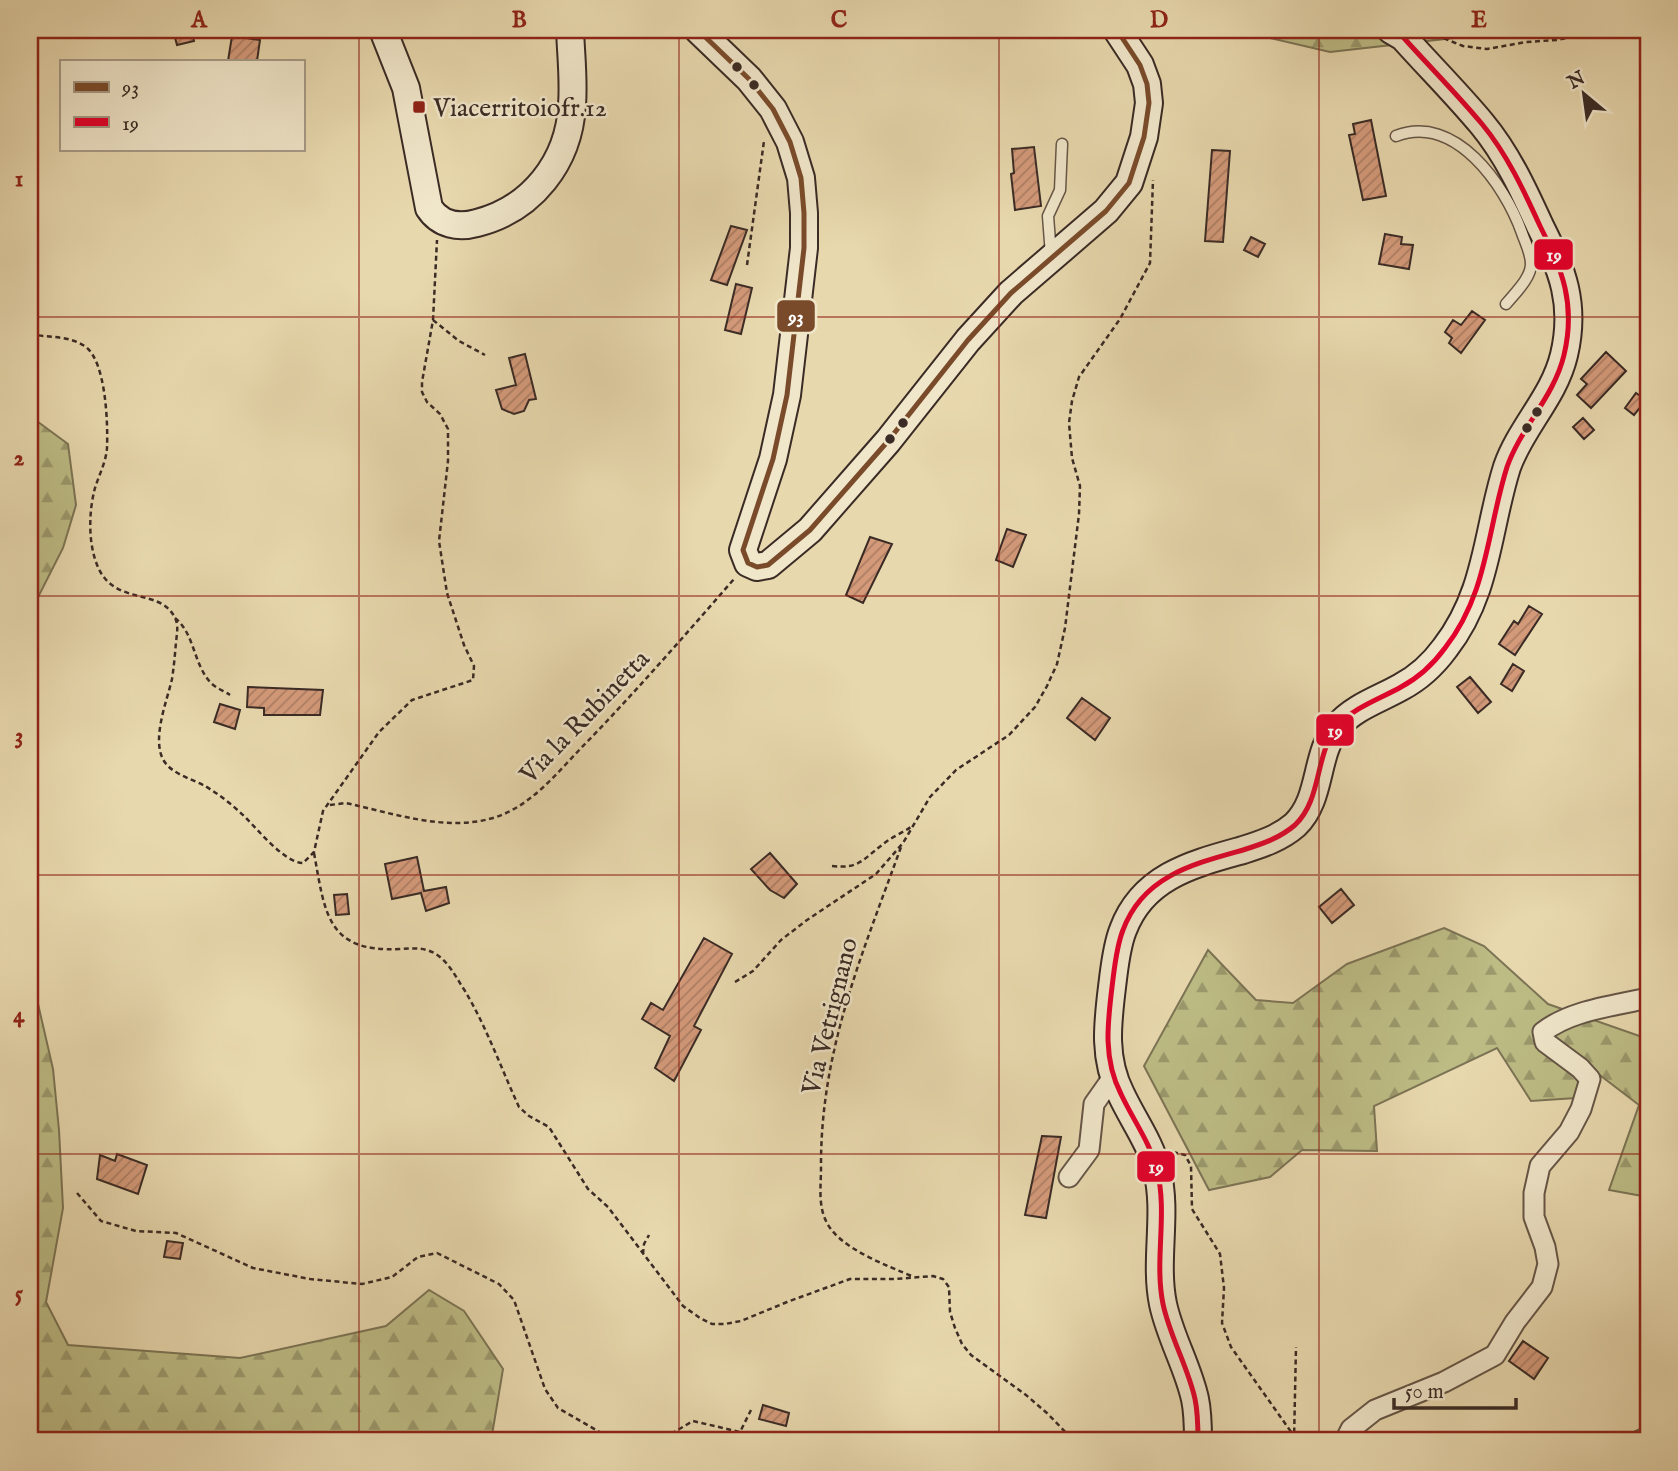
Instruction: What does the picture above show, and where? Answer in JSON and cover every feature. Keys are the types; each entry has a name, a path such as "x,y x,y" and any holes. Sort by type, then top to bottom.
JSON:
{"street":[{"path":"383,30 406,88 429,208 433,215 446,223 460,226 497,215 533,193 555,167 565,141 572,107 570,30"},
{"path":"698,30 749,79 773,108 790,142 801,178 804,248 787,395 773,459 743,550 748,563 757,567 768,565 810,530 888,441 968,340 1011,293 1106,211 1129,183 1139,157 1149,103 1147,84 1140,65 1117,30"},
{"path":"1198,1441 1195,1400 1162,1300 1161,1195 1155,1163 1113,1077 1107,1043 1121,933 1129,915 1144,895 1179,870 1262,844 1287,831 1299,821 1316,785 1325,744 1335,729 1348,715 1406,685 1447,647 1479,586 1507,467 1518,441 1557,376 1567,335 1569,310 1559,267 1523,211 1518,181 1484,126 1403,37 1391,30"},
{"path":"1345,1441 1351,1429 1376,1410 1444,1382 1495,1355 1515,1322 1542,1287 1548,1264 1534,1217 1534,1192 1540,1166 1569,1132 1581,1109 1590,1079 1580,1068 1545,1042 1543,1032 1553,1024 1571,1017 1648,998"},
{"path":"1069,1177 1089,1150 1094,1104 1113,1077"},
{"path":"1639,1441 1648,1437"}],"lane":[{"path":"1396,136 1409,131 1427,130 1448,138 1484,165 1523,211 1532,265 1526,279 1506,304"},
{"path":"1051,259 1048,216 1060,190 1062,144"}],"path":[{"path":"1425,30 1463,46 1487,49 1557,40 1604,30"},
{"path":"747,265 764,140"},
{"path":"735,982 753,971 781,940 799,926 876,874 903,843 930,797 956,770 1009,735 1035,707 1057,664 1065,628 1079,514 1080,486 1072,458 1069,423 1072,401 1079,377 1120,319 1150,263 1154,176"},
{"path":"433,215 438,250 433,320 422,392 448,429 448,461 439,541 441,561 455,618 475,675 473,680 412,700 395,715 379,732 323,811 314,852 322,895 334,926 341,936 351,943 366,947 432,950 451,968 480,1016 519,1107 549,1127 588,1189 608,1207 683,1306 700,1318 712,1324 741,1321 787,1301 850,1279 933,1276 943,1279 949,1287 950,1312 962,1344 971,1355 1048,1414 1074,1441"},
{"path":"433,320 459,341 485,355"},
{"path":"30,334 73,341 84,346 94,355 101,372 107,449 95,489 91,537 95,561 107,583 117,590 162,604 184,625 204,674 213,685 230,695"},
{"name":"Via la Rubinetta","path":"327,807 346,803 444,823 491,819 510,811 532,798 626,701 748,563"},
{"path":"175,618 177,625 174,663 160,736 164,761 173,770 205,786 232,805 289,859 303,863 314,852"},
{"path":"832,866 848,868 858,864 914,825"},
{"name":"Via Vetrignano","path":"903,843 850,983 835,1041 822,1117 821,1204 826,1222 840,1238 874,1260 915,1278"},
{"path":"1155,1163 1171,1152 1185,1155 1191,1166 1192,1209 1220,1254 1224,1288 1222,1323 1231,1347 1294,1436"},
{"path":"77,1193 101,1220 136,1231 176,1233 253,1268 310,1279 362,1284 392,1277 418,1257 437,1253 499,1284 514,1300 545,1389 558,1408 615,1441"},
{"path":"643,1254 649,1235"},
{"path":"1294,1441 1296,1347"},
{"path":"670,1441 668,1435 693,1421 740,1432 751,1410"}],"green space":[{"path":"1236,30 1525,30 1330,52"},
{"path":"30,416 68,444 76,505 63,548 30,613"},
{"path":"1444,928 1484,946 1548,1004 1648,1039 1648,1197 1609,1190 1639,1105 1601,1076 1591,1097 1531,1101 1497,1048 1374,1106 1377,1151 1302,1150 1270,1177 1209,1190 1144,1066 1208,950 1256,1000 1293,1003 1347,964"},
{"path":"30,969 53,1069 63,1208 46,1302 68,1345 240,1358 386,1326 429,1290 464,1311 503,1369 492,1435 488,1441 30,1441"}],"building":[{"path":"173,30 191,30 194,41 177,45"},
{"path":"232,36 260,40 257,60 228,60"},
{"path":"1371,120 1386,196 1363,200 1349,135 1355,134 1353,124"},
{"path":"1034,147 1041,206 1015,210 1011,174 1014,173 1012,149"},
{"path":"1212,150 1230,151 1223,242 1205,241"},
{"path":"731,226 747,230 727,285 711,280"},
{"path":"1385,234 1402,237 1401,244 1413,245 1409,269 1379,264"},
{"path":"1251,237 1265,244 1258,257 1244,250"},
{"path":"736,284 752,288 741,334 725,330"},
{"path":"1472,311 1485,320 1461,353 1449,343 1452,338 1445,332 1453,320 1461,325"},
{"path":"1606,352 1626,371 1591,408 1577,395 1587,384 1581,379"},
{"path":"525,354 536,399 529,400 524,411 514,414 502,409 496,390 516,385 509,358"},
{"path":"1636,393 1646,400 1634,415 1625,408"},
{"path":"1583,418 1594,430 1584,439 1573,427"},
{"path":"1007,529 1026,535 1013,567 996,560"},
{"path":"870,537 892,544 863,603 846,595"},
{"path":"1529,606 1542,614 1515,655 1499,644 1514,621 1518,624"},
{"path":"1513,664 1524,671 1512,691 1501,684"},
{"path":"1470,677 1491,702 1478,713 1457,687"},
{"path":"248,687 323,690 320,715 264,715 264,708 247,707"},
{"path":"1082,698 1110,718 1095,740 1067,718"},
{"path":"220,704 240,710 235,729 214,722"},
{"path":"770,853 797,884 784,898 770,890 751,869"},
{"path":"417,857 424,891 446,887 449,903 426,911 421,893 392,899 385,864"},
{"path":"1341,889 1354,905 1332,923 1319,907"},
{"path":"347,894 349,914 336,915 334,895"},
{"path":"704,938 732,954 694,1026 701,1030 674,1081 655,1068 670,1036 642,1019 651,1003 663,1010"},
{"path":"1042,1136 1061,1137 1046,1218 1025,1215"},
{"path":"117,1154 147,1165 138,1194 97,1179 100,1155 115,1161"},
{"path":"167,1241 183,1243 180,1259 164,1257"},
{"path":"1523,1341 1548,1358 1534,1379 1509,1361"},
{"path":"763,1405 789,1413 786,1426 759,1419"}],"transit line":[{"name":"93","path":"698,30 749,79 773,109 790,142 801,178 804,248 787,395 773,459 743,550 748,563 757,567 768,565 810,530 888,441 968,340 1011,293 1106,211 1129,183 1144,137 1149,103 1147,84 1140,65 1117,30"},
{"name":"19","path":"1198,1441 1195,1399 1163,1304 1160,1271 1161,1203 1157,1170 1111,1066 1109,1009 1121,936 1132,912 1143,897 1172,875 1188,867 1270,840 1295,825 1310,802 1325,749 1338,726 1359,708 1414,679 1431,665 1445,648 1459,627 1478,583 1507,467 1520,439 1553,385 1567,339 1568,305 1560,272 1507,160 1463,102 1403,37 1391,30"}],"place":[{"name":"Viacerritoiofr.12","path":"419,107"}]}
